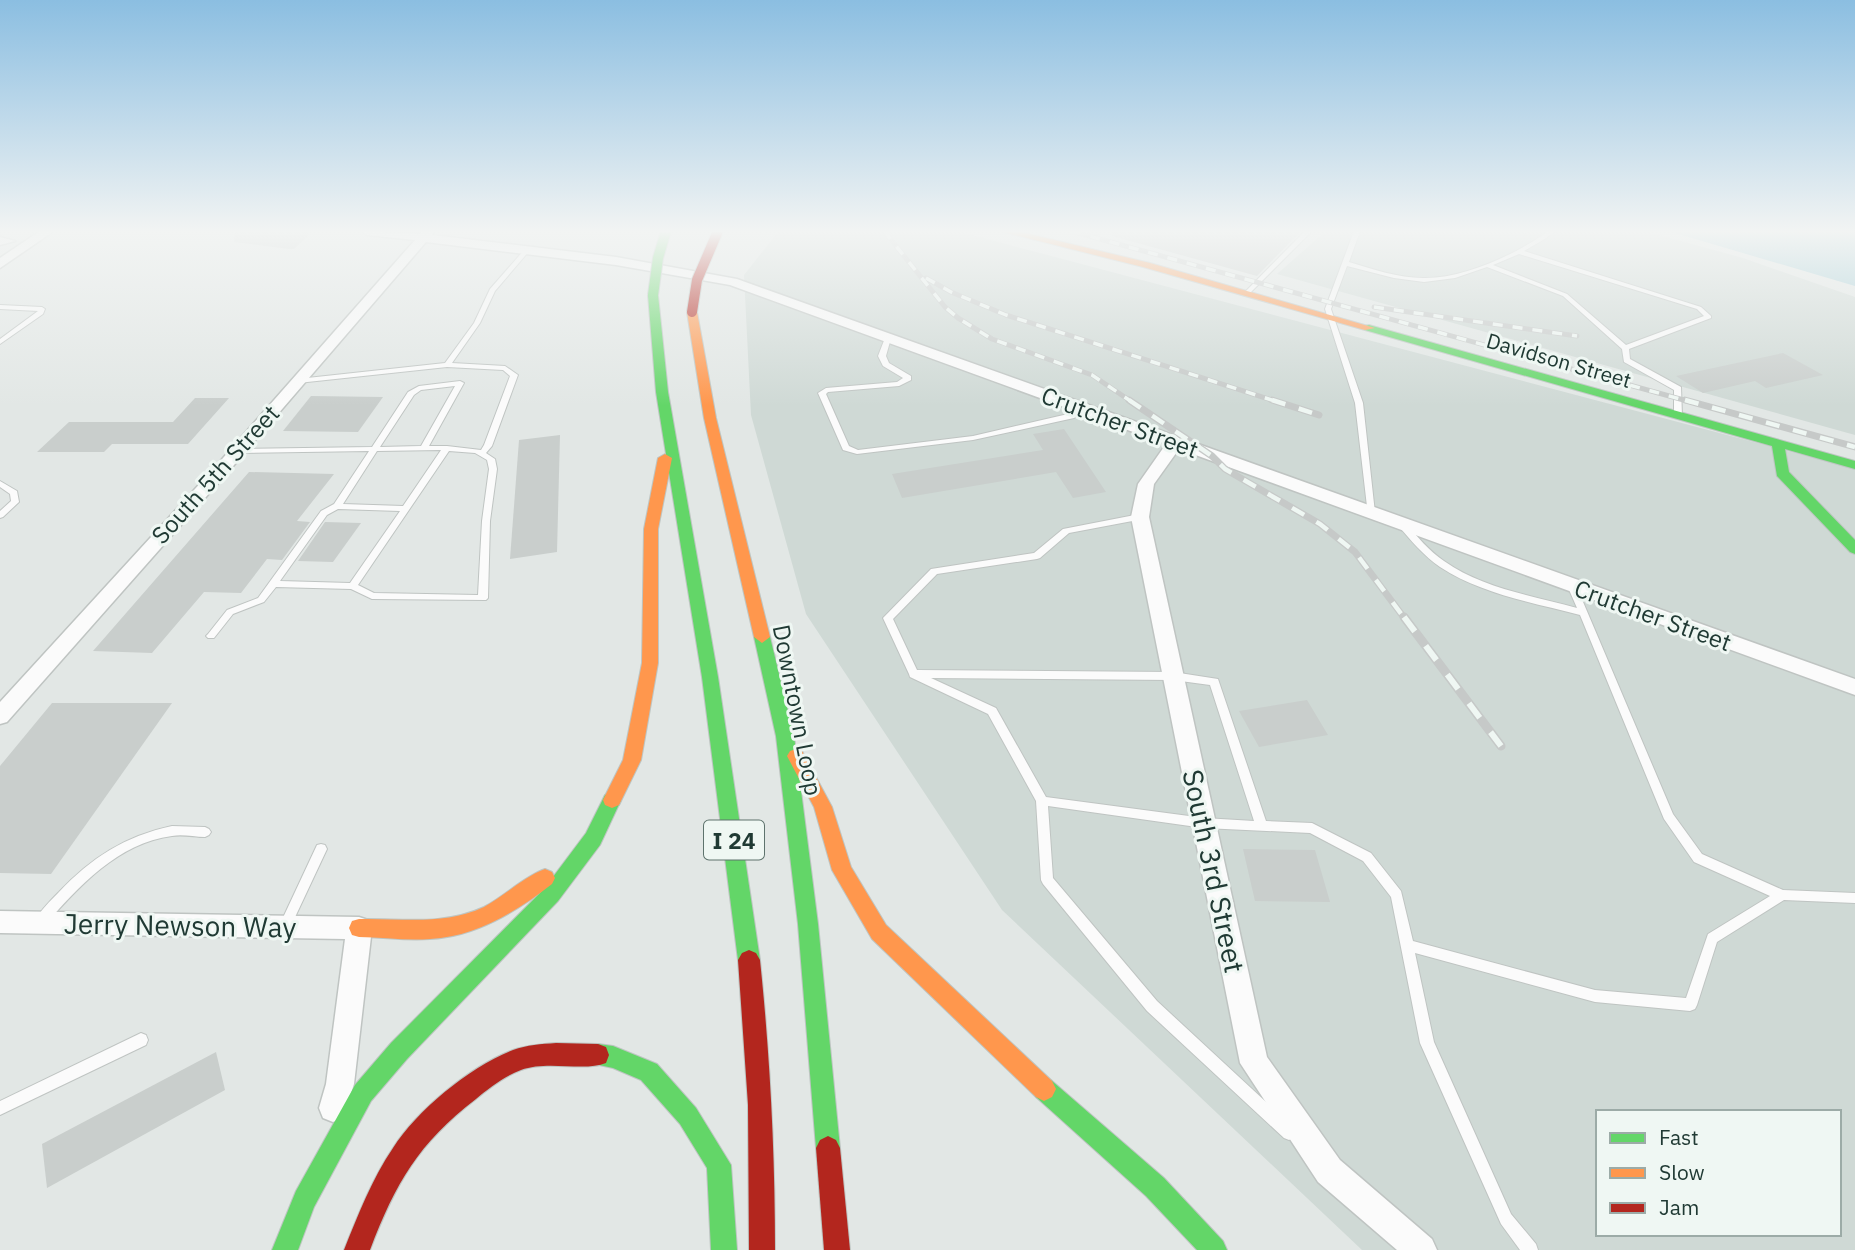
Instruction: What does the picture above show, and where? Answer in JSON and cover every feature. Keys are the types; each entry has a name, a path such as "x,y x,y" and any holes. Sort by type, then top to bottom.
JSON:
{"main road":[{"name":"I 24","path":"654,289 654,328 669,434 710,677 742,897 757,1033 763,1176 762,1250"},
{"name":"Downtown Loop","path":"696,289 692,312 709,418 785,736 808,924 837,1250"},
{"name":"Davidson Street","path":"1233,289 1855,465"},
{"path":"285,1250 305,1200 363,1093 399,1051 551,895 593,839 632,760 650,663 652,529 669,434"},
{"path":"1778,444 1782,473 1855,548"},
{"path":"785,736 823,807 842,870 878,932 993,1043 1155,1187 1214,1250"},
{"path":"359,928 382,926 432,930 472,921 507,906 593,839"},
{"path":"357,1250 371,1213 409,1145 460,1096 516,1060 571,1052 613,1057 649,1072 688,1116 719,1165 724,1250"}],"street":[{"name":"South 5th Street","path":"0,716 378,289"},
{"name":"Crutcher Street","path":"753,289 1855,687"},
{"name":"South 3rd Street","path":"1176,441 1146,484 1140,517 1254,1063 1329,1171 1421,1250"},
{"name":"Jerry Newson Way","path":"0,922 359,928"},
{"path":"305,1200 340,1084 359,928"}],"lane":[{"path":"447,365 477,323 493,289"},
{"path":"1246,293 1250,289"},
{"path":"1335,289 1328,309 1359,402 1371,513"},
{"path":"1550,289 1565,295 1625,348 1628,360 1678,389 1678,416"},
{"path":"1625,348 1709,317 1699,308 1639,289"},
{"path":"0,307 42,309 41,313 0,342"},
{"path":"888,338 882,356 886,364 908,378 899,384 826,390 821,393 846,449 857,452 973,438 1071,416 1084,408"},
{"path":"298,381 447,365 505,368 514,375 488,446 482,453"},
{"path":"211,636 230,612 261,600 324,513 337,506 415,390 460,383 424,448"},
{"path":"353,586 447,448"},
{"path":"237,451 447,448 482,453 491,458 493,469 486,521 482,598 372,596 353,586 273,584"},
{"path":"0,483 15,493 15,502 0,515"},
{"path":"337,506 406,509"},
{"path":"1140,517 1066,531 1037,556 934,571 888,618 914,674 992,711 1042,801 1047,880 1152,1006 1329,1171"},
{"path":"1402,524 1448,568 1503,591 1584,613"},
{"path":"1572,586 1668,816 1698,858 1782,895 1855,898"},
{"path":"914,674 1173,676 1214,682 1262,826"},
{"path":"1042,801 1204,823 1312,828 1367,857 1397,895 1427,1043 1506,1219 1530,1250"},
{"path":"40,922 64,894 117,850 142,838 173,831 205,832"},
{"path":"284,927 321,849"},
{"path":"1407,945 1595,996 1690,1005 1712,938 1782,895"},
{"path":"0,1108 141,1040"}],"shaded area":[{"path":"745,289 1177,289 1855,469 1855,1250 1362,1250 1002,910 806,614 751,415"},
{"path":"1332,289 1833,289 1855,297 1855,435"}],"building":[{"path":"1783,353 1823,375 1766,388 1755,381 1703,393 1676,376"},
{"path":"311,396 383,397 358,432 283,431"},
{"path":"195,398 229,398 188,444 112,444 104,452 37,452 69,422 173,422"},
{"path":"1064,429 1106,492 1073,498 1056,472 902,498 892,474 1043,450 1033,434"},
{"path":"560,435 557,552 510,559 519,440"},
{"path":"249,472 334,474 297,521 310,522 282,560 267,559 241,593 204,592 152,653 93,651"},
{"path":"325,522 361,523 333,562 298,561"},
{"path":"1307,700 1328,735 1259,747 1239,711"},
{"path":"52,703 172,703 51,874 0,873 0,766"},
{"path":"1243,849 1315,850 1330,902 1255,901"},
{"path":"216,1052 225,1090 47,1188 42,1144"}],"railway":[{"path":"931,289 958,318 992,339 1092,375 1132,402"},
{"path":"946,289 1006,315 1278,402"},
{"path":"1283,289 1691,402"},
{"path":"1374,307 1577,336"},
{"path":"1129,400 1212,456 1225,469 1320,524 1355,552 1405,619"},
{"path":"1272,400 1319,415"},
{"path":"1685,400 1855,447"},
{"path":"1404,617 1501,746"}],"traffic: fast":[{"path":"653,295 654,289"},
{"path":"653,295 662,392 710,677 749,960"},
{"path":"1369,328 1855,465"},
{"path":"1778,444 1782,473 1855,549"},
{"path":"762,637 785,736 808,924 828,1148"},
{"path":"305,1200 363,1093 399,1051 551,895 593,839 612,800"},
{"path":"598,1055 613,1057 649,1072 688,1116 719,1165 724,1250"},
{"path":"1044,1089 1155,1187 1214,1250"},
{"path":"285,1250 305,1200"}],"traffic: slow":[{"path":"1232,289 1369,328"},
{"path":"692,312 710,418 762,637"},
{"path":"612,800 632,760 650,663 651,529 665,458"},
{"path":"796,756 823,807 842,870 879,932 1044,1089"},
{"path":"359,928 431,930 462,924 492,913 545,878"}],"traffic: jam":[{"path":"692,312 696,289"},
{"path":"749,960 760,1105 762,1250"},
{"path":"357,1250 380,1195 402,1155 430,1122 458,1098 501,1068 522,1058 556,1054 598,1055"},
{"path":"828,1148 837,1250"}]}
